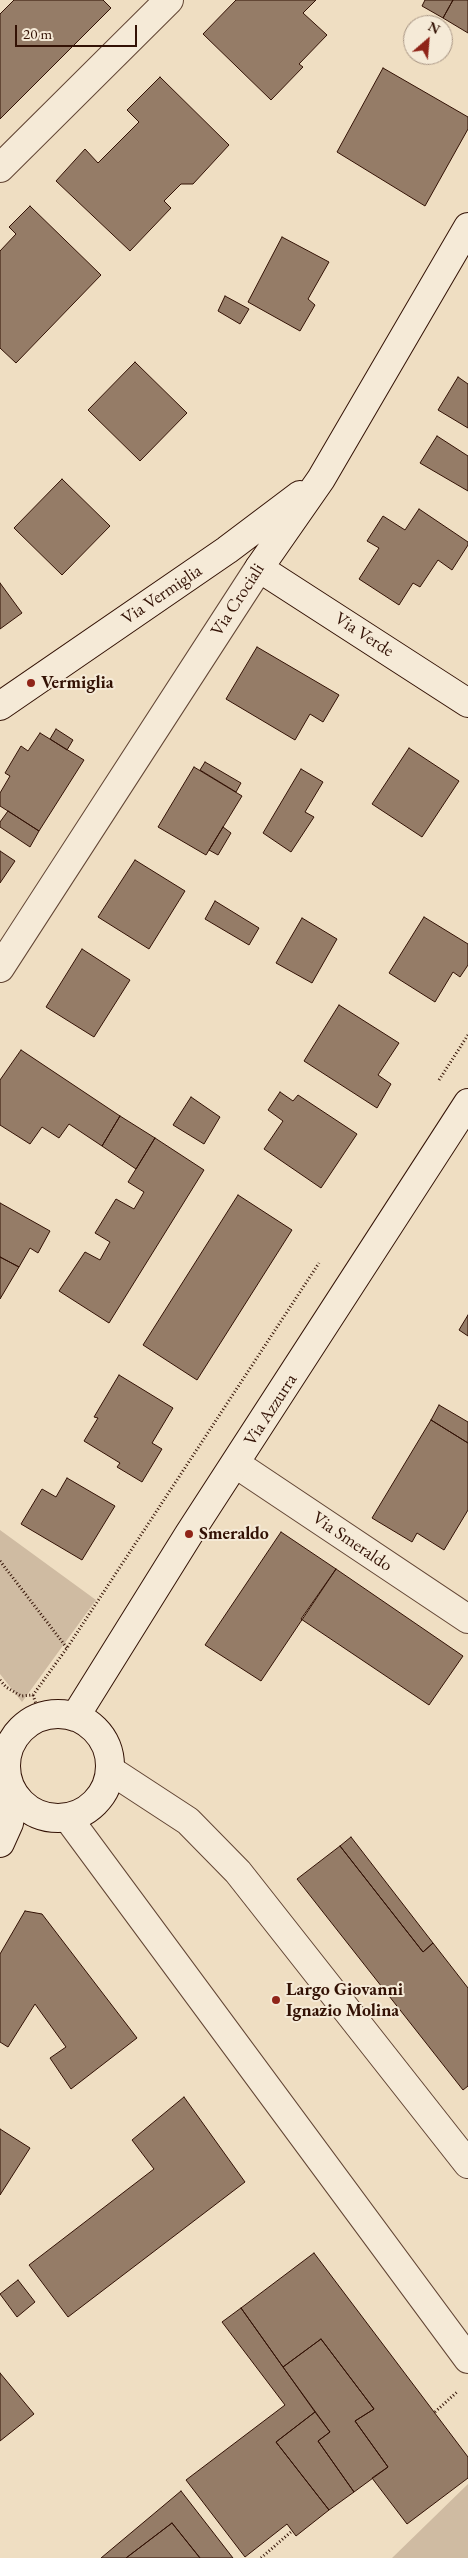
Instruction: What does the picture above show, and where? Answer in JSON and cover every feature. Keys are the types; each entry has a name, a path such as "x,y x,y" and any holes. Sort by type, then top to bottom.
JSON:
{"street":[{"path":"0,168 169,0"},
{"name":"Via Crociali","path":"0,968 259,568 321,479 468,227"},
{"name":"Via Vermiglia","path":"0,706 227,550 321,479"},
{"name":"Via Verde","path":"259,568 468,703"},
{"name":"Via Azzurra","path":"75,1717 189,1534 468,1103"},
{"name":"Via Smeraldo","path":"236,1464 468,1619"},
{"path":"37,1706 58,1714 75,1717 90,1725 101,1738 109,1753 110,1770 106,1787 98,1800 84,1811 17,1829 1,1841 9,1823 12,1806 5,1772 6,1731 24,1725 37,1706"},
{"path":"110,1770 188,1820 238,1872 468,2164"},
{"path":"10,1790 20,1804 35,1814 60,1818 468,2359"}],"path":[{"path":"436,1085 468,1035"},
{"path":"0,1680 6,1687 37,1706 67,1648 322,1259"},
{"path":"0,1561 67,1648"},
{"path":"434,2412 462,2387"},
{"path":"261,2558 292,2531"}],"shaded area":[{"path":"0,1530 96,1600 22,1702 0,1674"},
{"path":"468,2484 468,2558 392,2558"}],"building":[{"path":"14,0 103,0 111,8 0,119 0,14"},
{"path":"236,0 316,0 303,13 327,35 299,64 303,67 271,100 203,34"},
{"path":"425,0 453,0 445,15 438,15 422,6"},
{"path":"453,0 468,0 468,33 453,24 453,15 445,15"},
{"path":"383,68 468,117 468,129 425,206 337,152"},
{"path":"160,77 229,145 193,184 181,184 164,201 171,208 130,251 56,181 85,149 98,163 139,122 127,110"},
{"path":"30,206 101,275 16,363 0,348 0,251 16,234 9,227"},
{"path":"282,237 329,262 308,299 315,305 300,331 248,302"},
{"path":"225,296 249,309 240,324 218,311"},
{"path":"135,362 187,413 140,461 88,410"},
{"path":"458,377 468,384 468,428 438,410"},
{"path":"437,436 468,456 468,491 420,463"},
{"path":"62,479 110,526 62,575 14,528"},
{"path":"419,509 468,542 468,545 452,570 438,560 420,587 413,583 399,605 359,579 379,548 367,541 383,516 405,530"},
{"path":"0,583 22,613 0,629"},
{"path":"257,647 339,695 323,722 310,714 295,740 226,699"},
{"path":"56,729 73,740 67,750 50,739"},
{"path":"40,733 84,760 39,831 0,806 0,793 10,776 5,773 21,746 28,751"},
{"path":"409,748 459,781 422,837 372,804"},
{"path":"205,762 241,783 236,792 200,770"},
{"path":"194,767 242,796 206,855 158,827"},
{"path":"301,769 323,782 305,812 314,817 291,852 263,833"},
{"path":"8,811 39,831 30,847 0,827 0,822"},
{"path":"223,827 231,833 218,855 209,850"},
{"path":"0,851 15,861 0,883"},
{"path":"135,860 185,891 149,949 98,917"},
{"path":"215,901 259,928 249,945 205,919"},
{"path":"424,917 468,944 468,965 460,977 453,972 435,1002 389,973"},
{"path":"302,918 337,939 312,983 276,963"},
{"path":"82,949 130,980 94,1037 46,1007"},
{"path":"339,1005 399,1043 378,1075 391,1084 377,1108 304,1061"},
{"path":"21,1050 120,1116 102,1146 69,1124 59,1138 42,1127 30,1144 0,1125 0,1080"},
{"path":"280,1092 293,1101 298,1095 357,1134 321,1188 264,1149 283,1121 268,1110"},
{"path":"191,1097 220,1117 204,1144 173,1125"},
{"path":"120,1116 155,1138 136,1169 102,1146"},
{"path":"155,1138 204,1170 109,1323 59,1291 85,1252 100,1260 110,1242 95,1233 116,1199 134,1209 144,1192 128,1182"},
{"path":"238,1195 292,1230 197,1380 143,1345"},
{"path":"0,1203 50,1231 38,1253 30,1248 19,1267 0,1257"},
{"path":"0,1257 19,1267 0,1299"},
{"path":"468,1315 468,1336 459,1330"},
{"path":"119,1375 173,1408 152,1443 162,1449 142,1482 117,1467 120,1463 84,1441 98,1418 94,1417"},
{"path":"439,1405 468,1422 468,1443 431,1420"},
{"path":"431,1420 468,1443 468,1510 444,1550 417,1533 412,1542 372,1518"},
{"path":"67,1478 115,1506 82,1560 21,1524 42,1489 56,1497"},
{"path":"281,1532 336,1569 261,1681 205,1645"},
{"path":"336,1569 463,1656 429,1705 301,1619"},
{"path":"351,1837 433,1943 423,1952 340,1846"},
{"path":"340,1846 423,1952 433,1943 468,1988 468,2086 463,2090 297,1879"},
{"path":"25,1911 42,1914 137,2038 71,2089 50,2058 66,2047 35,2004 8,2047 0,2042 0,1954"},
{"path":"184,2097 245,2182 68,2317 29,2265 154,2169 132,2140"},
{"path":"0,2129 30,2148 0,2195"},
{"path":"314,2253 468,2457 468,2478 407,2524 372,2478 388,2467 355,2421 374,2409 321,2339 283,2367 241,2308"},
{"path":"18,2280 35,2302 17,2317 0,2294"},
{"path":"241,2308 315,2412 276,2442 329,2510 296,2536 287,2524 245,2557 186,2480 285,2405 222,2322"},
{"path":"321,2339 374,2409 355,2421 388,2467 354,2492 318,2441 330,2432 283,2367"},
{"path":"0,2373 34,2414 0,2441"},
{"path":"315,2412 330,2432 318,2441 354,2492 329,2510 276,2442"},
{"path":"181,2491 233,2558 200,2558 172,2523 126,2558 101,2558"},
{"path":"172,2523 200,2558 126,2558"}],"place":[{"name":"Vermiglia","path":"31,683"},
{"name":"Smeraldo","path":"189,1534"},
{"name":"Largo Giovanni Ignazio Molina","path":"276,2000"}]}
